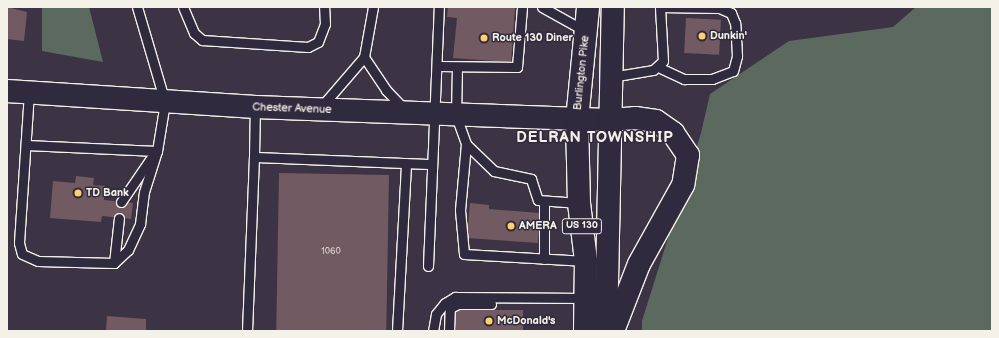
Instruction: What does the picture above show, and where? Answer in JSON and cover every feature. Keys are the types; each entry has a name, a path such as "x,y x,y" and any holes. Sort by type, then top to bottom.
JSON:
{"main road":[{"name":"Burlington Pike","path":"585,331 586,261 579,203 577,120 588,7"},
{"name":"US 130","path":"606,331 608,120 613,7"},
{"name":"Chester Avenue","path":"7,91 255,107 577,120 635,118 656,122 673,133 688,154 683,185 639,264 613,331"}],"lane":[{"path":"29,92 19,243 22,254 38,261 114,263 128,250 140,224 144,192 157,151 166,102 137,7"},
{"path":"183,7 194,33 202,40 308,47 318,42 325,24 324,7"},
{"path":"318,110 364,57 373,7"},
{"path":"428,266 430,164 439,66 439,7"},
{"path":"439,66 517,67 522,7"},
{"path":"542,7 586,31"},
{"path":"611,77 658,67 684,79 712,79 733,71 737,56 735,23 731,13 719,8 660,7 663,61 658,67"},
{"path":"364,57 386,90 409,114"},
{"path":"457,67 456,116 466,144 460,210 464,254 586,261"},
{"path":"248,331 255,107"},
{"path":"466,144 494,171 531,178 538,200 579,203"},
{"path":"26,145 157,151"},
{"path":"121,202 157,151"},
{"path":"254,157 430,164"},
{"path":"398,331 406,163"},
{"path":"544,201 544,259"},
{"path":"114,263 119,218"},
{"path":"433,331 436,314 445,302 455,297 530,299 585,298"},
{"path":"449,331 450,308 458,304 518,304 530,299"}],"green space":[{"path":"42,7 89,7 103,62 42,51"},
{"path":"916,7 992,7 992,331 642,331 642,321 701,133 710,94 789,41 893,27"}],"building":[{"path":"7,7 27,12 24,41 7,39"},
{"name":"Route 130 Diner","path":"448,7 515,8 511,62 453,58 457,18 447,17"},
{"name":"Dunkin'","path":"686,18 721,20 719,55 684,53"},
{"path":"279,173 389,175 386,331 276,331"},
{"name":"TD Bank","path":"76,176 94,178 93,185 105,186 104,200 133,203 131,219 102,216 101,222 50,218 53,181 75,183"},
{"path":"470,203 489,205 489,209 540,213 538,243 467,238"},
{"name":"McDonald's","path":"454,310 523,310 523,331 454,331"},
{"path":"107,316 146,319 146,331 106,331"}],"place":[{"name":"Dunkin'","path":"702,36"},
{"name":"Route 130 Diner","path":"484,38"},
{"name":"TD Bank","path":"78,193"},
{"name":"AMERA","path":"511,226"},
{"name":"McDonald's","path":"489,321"}],"district":[{"name":"DELRAN TOWNSHIP","path":"595,138"}]}
